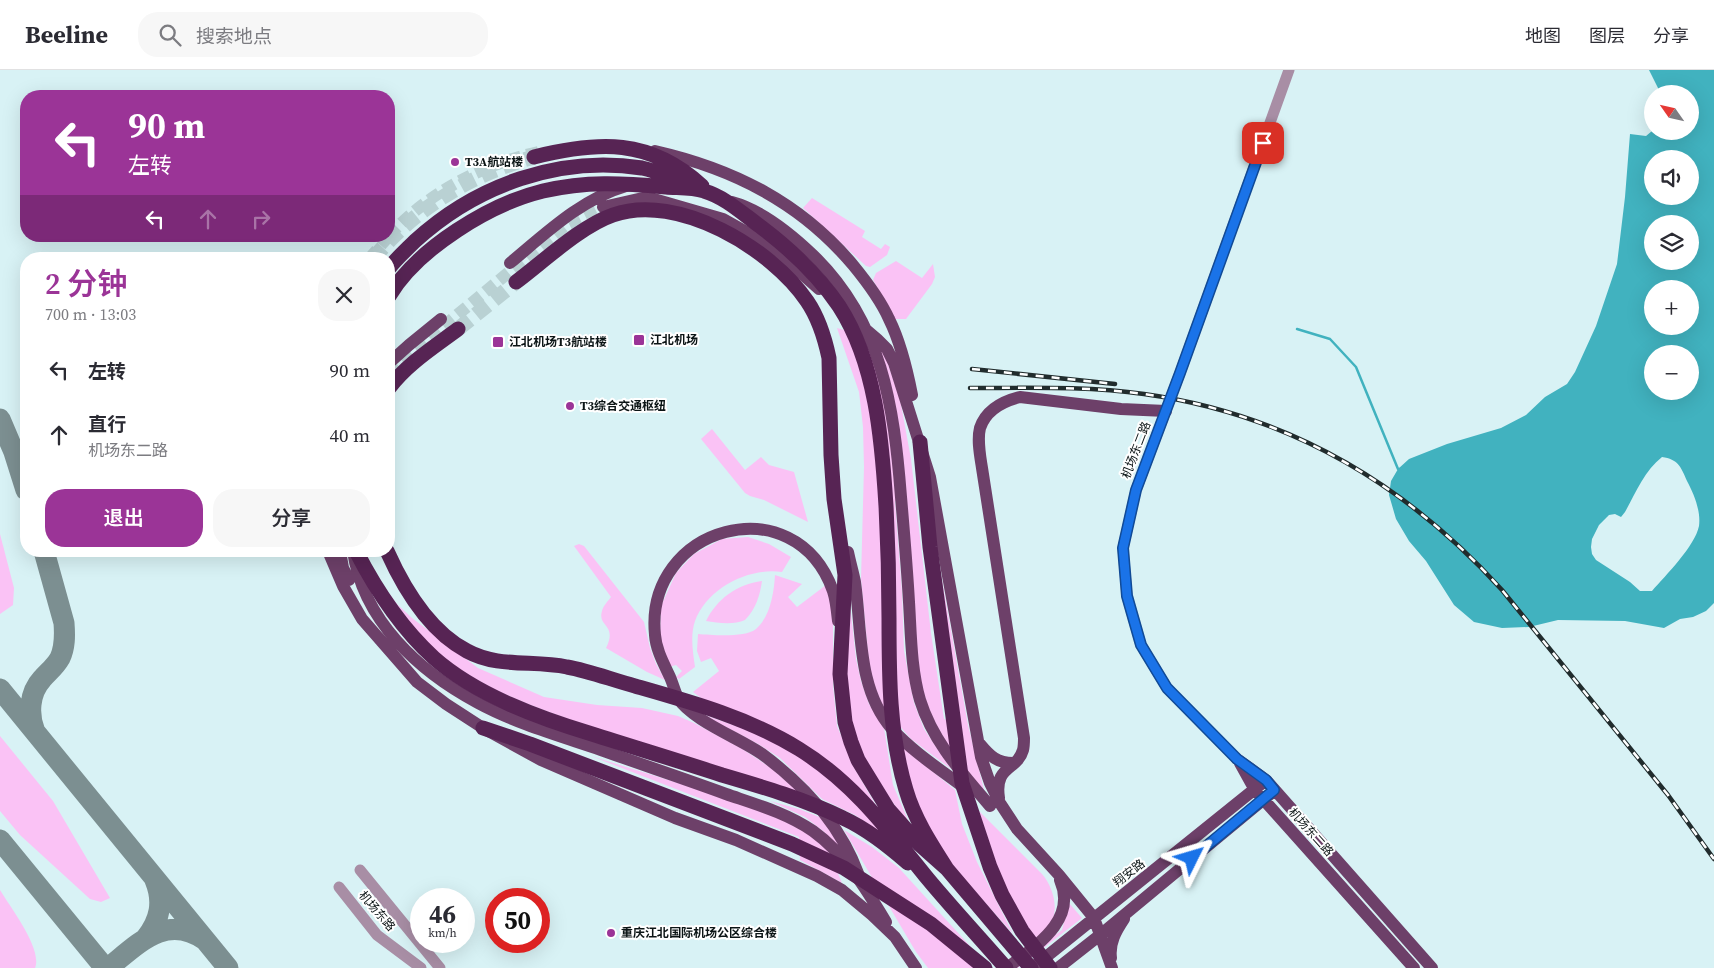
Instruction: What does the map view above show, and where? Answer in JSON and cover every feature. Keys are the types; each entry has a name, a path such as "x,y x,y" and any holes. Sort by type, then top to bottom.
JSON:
{"highway":[{"path":"534,157 602,145 654,154 681,168 713,194 783,243 824,286 840,308 867,371 877,412 883,454 890,576 889,651 894,738 906,792 916,817 947,869"},
{"path":"395,260 429,229 457,209 486,192 515,180 550,170 584,166 643,168 713,194"},
{"path":"395,288 410,268 428,252 485,213 526,195 568,186 610,182 713,194"},
{"path":"516,282 585,229 614,214 631,210 652,209 674,213 716,227 760,254 788,277 809,302 826,345 829,358 829,429 834,499 850,578 845,597 840,674 843,708 851,742 858,760 888,809 920,845 947,869 1031,968"},
{"path":"395,380 414,362 458,329"},
{"path":"920,442 930,547 962,783 990,867 1002,895 1022,931 1050,968"},
{"path":"359,557 386,602 417,641 434,658 482,690 515,707 574,729 796,797 850,822 880,840 929,880"},
{"path":"390,557 415,602 438,629 467,651 486,659 508,663 566,667 678,698 762,729 800,749 840,779 866,805 896,837 929,880 1006,968"},
{"path":"477,724 792,844 844,868 931,924 985,968"}],"main road":[{"path":"572,145 624,144 669,154 756,187 791,207 815,226 840,250 869,285 890,320 913,396 920,442"},
{"path":"510,263 550,229 579,209 614,189 640,181 717,171"},
{"path":"713,194 752,209 801,244 826,268 847,295 863,324 878,358 889,399 897,447 913,659 920,700 937,740 946,754 995,804 1094,918 1112,968"},
{"path":"603,207 647,197 723,218 757,238 785,259 887,349 894,363 930,477 939,517 979,743 995,804"},
{"path":"757,238 814,299 822,313 826,345"},
{"path":"395,357 408,344 441,319"},
{"path":"995,804 998,783 1023,750 1023,724 982,468 979,444 980,427 998,405 1020,397 1121,410 1166,411"},
{"path":"841,636 833,592 826,576 816,561 801,546 781,535 757,528 744,528 720,533 701,542 674,566 664,580 658,594 654,617 655,637 662,660 678,698 685,707 699,718 762,754 804,790 832,824 852,857 861,881"},
{"path":"331,557 343,586 362,619 417,682 446,704 541,760 675,818 736,840 817,876 842,890 895,936"},
{"path":"342,557 343,568 365,606 378,627 398,652 422,676 477,724"},
{"path":"355,557 356,570 363,591 373,610 400,645 441,680 478,703 526,724 686,779 793,819 814,832 861,881 916,968"},
{"path":"816,561 850,578 865,672 883,716 909,745 995,804"},
{"path":"979,743 993,758 1013,764"},
{"name":"机场东二路","path":"1237,759 1270,785 1432,968"},
{"name":"机场东二路","path":"1237,759 1259,795 1411,966"},
{"name":"翔安路","path":"1058,968 1136,905 1270,785"},
{"name":"翔安路","path":"1031,968 1094,918 1259,795"},
{"path":"1006,968 1051,933 1057,924 1064,897 1063,887 1056,872"},
{"path":"1112,968 1110,951 1114,936 1136,905"}],"street":[{"name":"机场东二路","path":"1237,759 1167,688 1141,645 1127,596 1123,548 1136,490 1289,70"},
{"name":"机场东路","path":"360,870 440,968"},
{"name":"机场东路","path":"339,887 377,934 421,968"}],"shaded area":[{"path":"812,198 865,231 862,237 881,249 885,244 890,247 887,255 870,267 866,266 803,208"},
{"path":"896,261 922,278 933,264 935,277 932,284 906,319 895,319 873,280 876,273"},
{"path":"837,328 859,334 883,349 900,399 911,459 931,633 944,719 959,723 935,541 968,725 985,794 936,733 919,677 905,503 895,501 902,592 904,651 914,703 924,729 951,769 911,739 883,707 874,685 869,664 861,579 864,467 863,427 859,392"},
{"path":"712,429 745,470 761,457 769,465 794,472 808,522 764,500 745,493 701,439"},
{"path":"0,534 14,588 13,605 0,614"},
{"path":"748,537 769,544 791,557 782,572 769,571 743,577 731,582 709,599 701,609 693,627 692,644 695,667 679,679 676,677 682,671 676,665 669,667 660,637 661,606 676,573 694,554 722,539"},
{"path":"579,544 584,546 644,622 650,648 665,680 647,672 606,648 610,634 601,616 603,607 611,597 574,546"},
{"path":"775,575 802,584 788,597 797,607 826,585 833,612 833,686 837,726 855,769 874,802 896,832 846,779 708,703 693,692 719,671 711,658 701,662 697,651 698,634 737,635 756,629 768,611 774,589"},
{"path":"379,580 397,604 412,618 478,668 544,697 597,705 642,708 678,716 741,748 771,768 800,793 587,726 527,704 489,686 470,676 436,651 413,626"},
{"path":"762,581 757,602 745,620 731,623 706,621 722,599 736,589"},
{"path":"850,604 856,659 861,681 869,704 884,728 893,785 911,827 864,764 845,701"},
{"path":"699,713 756,733 792,752 839,786 884,835 855,815 822,799 780,758 758,744"},
{"path":"0,736 53,801 110,898 101,902 90,899 20,835 0,811"},
{"path":"902,746 955,790 962,824 977,862 1013,934 947,860 914,797"},
{"path":"591,756 707,792 782,819 812,835 829,852 842,883 800,860 799,837"},
{"path":"770,801 822,818 844,853 823,831 805,817"},
{"path":"975,807 1042,874 1050,886 1055,908 1054,916 1047,929 1034,939 1004,886"},
{"path":"844,830 872,847 899,868 990,968 928,968 916,952"},
{"path":"0,890 30,939 36,960 35,968 0,968"},
{"path":"1069,903 1082,918 1018,968 1011,968 1062,930"}],"water":[{"path":"1649,70 1714,70 1714,603 1706,611 1693,617 1680,619 1664,628 1625,621 1558,620 1529,627 1502,628 1474,622 1454,605 1426,561 1409,541 1396,519 1389,495 1391,481 1398,469 1409,459 1447,444 1501,428 1526,415 1545,397 1567,384 1575,372 1596,326 1617,264 1630,134 1644,136 1644,140 1699,140 1699,85 1656,85","holes":["1662,457 1678,464 1692,491 1699,514 1699,526 1692,542 1672,569 1652,591 1640,591 1630,582 1596,560 1592,554 1591,547 1592,539 1599,525 1609,515 1615,514 1621,517 1656,462"]}],"waterway":[{"path":"1297,329 1330,339 1356,367 1398,469 1401,469"}],"taxiway":[{"path":"0,419 20,471"},
{"path":"35,732 31,719 32,697 42,679 60,658 64,637 64,623 46,557"},
{"path":"0,689 228,968"},
{"path":"0,840 105,968"},
{"path":"146,938 155,924 159,911 160,903 155,880"},
{"path":"108,968 141,942 165,930 177,929 191,932 205,940"}],"tunnel":[{"path":"395,230 421,206 459,181 500,163 543,151"},
{"path":"395,235 425,209 466,184 488,173 534,157"},
{"path":"395,366 565,226 603,207"},
{"path":"375,252 384,242"},
{"path":"379,252 388,242"},
{"path":"458,329 516,282"}],"railway":[{"path":"972,369 1115,384"},
{"path":"970,388 1057,388 1123,391 1197,404 1247,418 1295,437 1341,460 1384,487 1426,517 1465,552 1502,590 1668,795 1714,859"}],"place":[{"name":"T3A航站楼","path":"455,162"},
{"name":"江北机场","path":"639,340"},
{"name":"江北机场T3航站楼","path":"498,342"},
{"name":"T3综合交通枢纽","path":"570,406"},
{"name":"重庆江北国际机场公区综合楼","path":"611,933"}],"route":[{"path":"1192,858 1274,790 1266,780 1237,759 1167,688 1141,645 1127,596 1123,548 1136,490 1263,143"}]}
